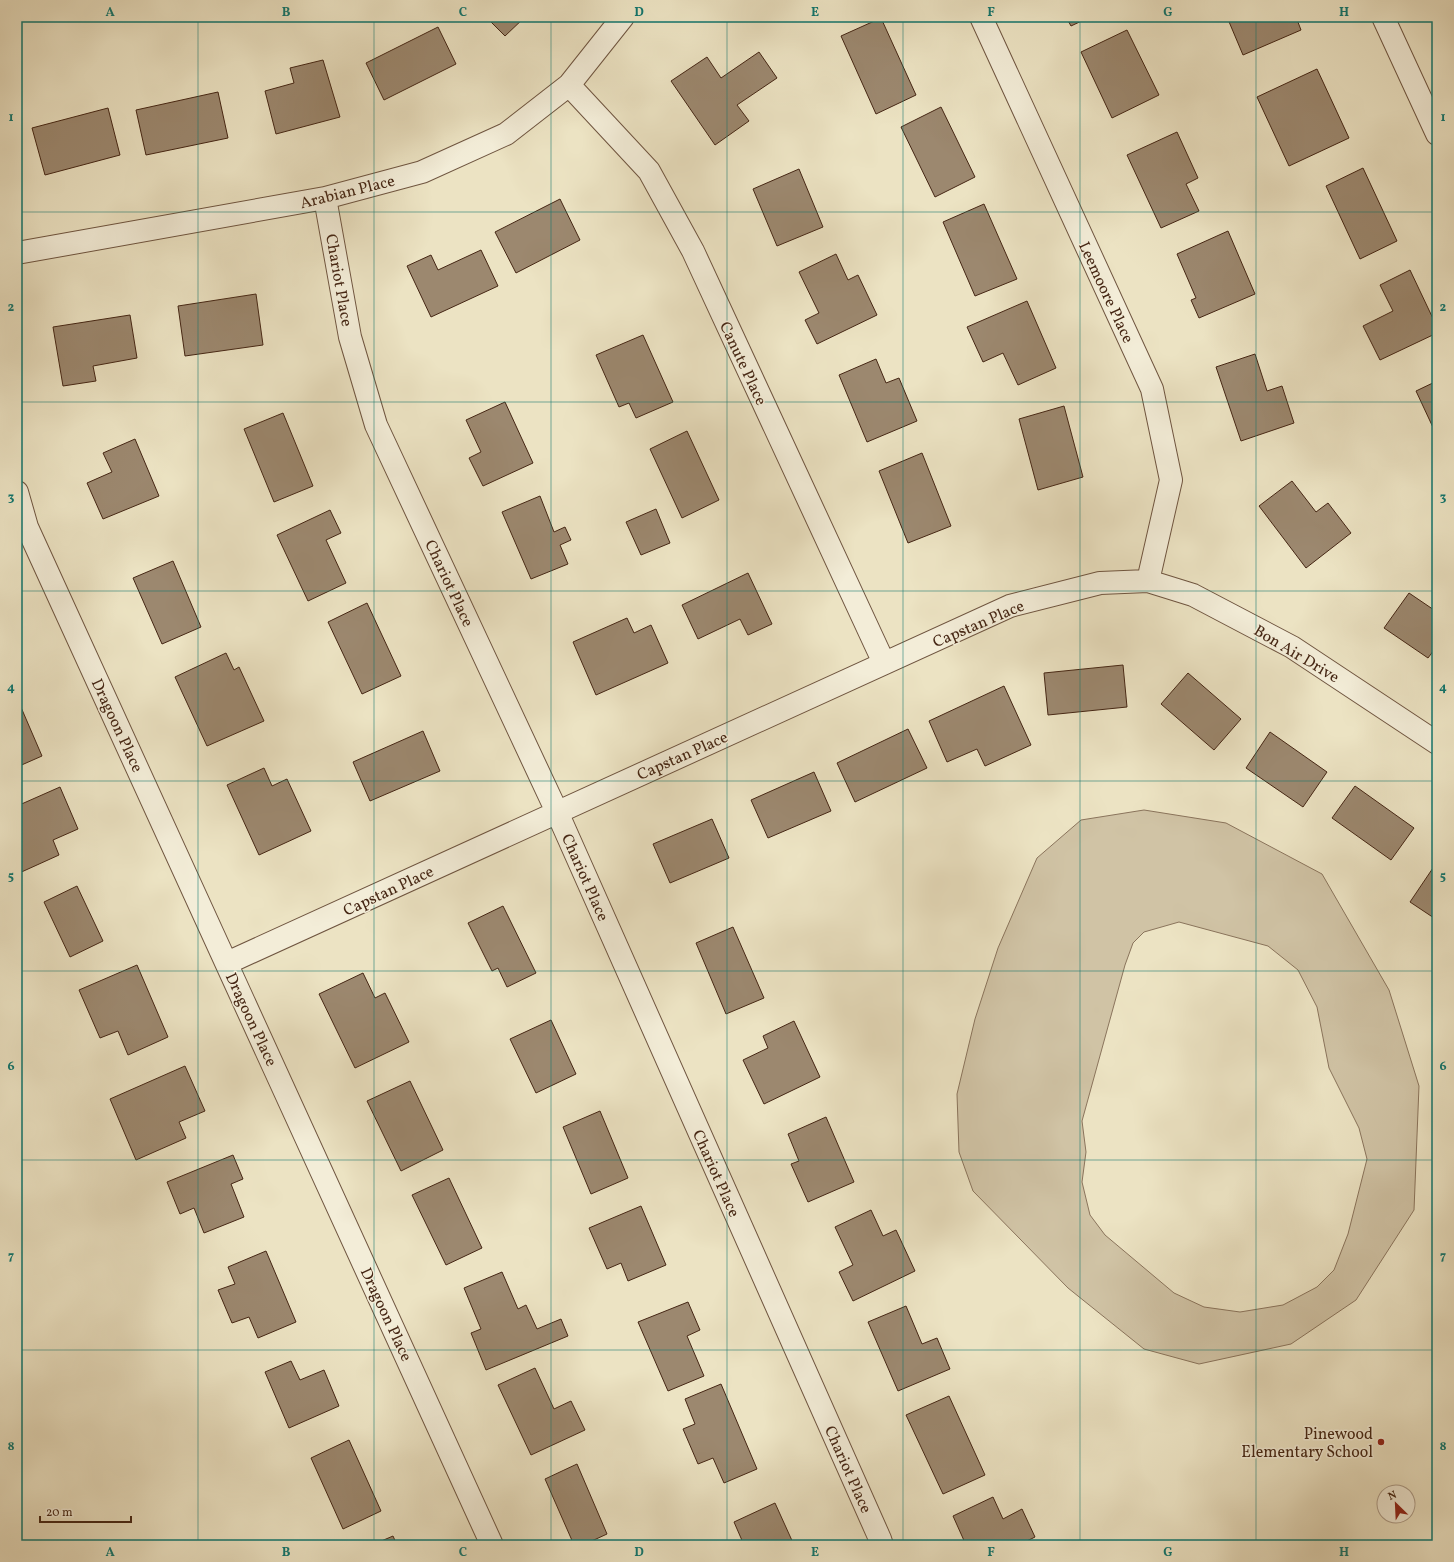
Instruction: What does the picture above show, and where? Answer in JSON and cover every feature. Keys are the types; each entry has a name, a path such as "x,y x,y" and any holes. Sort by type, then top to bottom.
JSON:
{"street":[{"name":"Arabian Place","path":"17,253 325,198 422,172 506,134 568,85 623,17"},
{"name":"Leemoore Place","path":"981,17 1152,389 1171,480 1148,581"},
{"path":"1383,17 1437,134"},
{"name":"Canute Place","path":"568,85 649,171 693,251 884,663"},
{"name":"Chariot Place","path":"325,198 350,337 376,425 557,812 882,1545"},
{"name":"Dragoon Place","path":"17,492 27,526 492,1545"},
{"name":"Capstan Place","path":"227,963 1010,606 1100,583 1148,581"},
{"name":"Bon Air Drive","path":"1148,581 1193,595 1292,647 1437,743"}],"shaded area":[{"path":"1144,810 1226,823 1322,874 1389,990 1419,1086 1414,1210 1356,1300 1291,1344 1199,1364 1144,1349 1068,1288 973,1191 959,1152 957,1094 975,1019 998,948 1037,858 1081,820","holes":["1179,922 1268,946 1298,970 1317,1007 1329,1068 1359,1128 1367,1159 1348,1234 1334,1270 1317,1287 1283,1305 1240,1312 1204,1307 1174,1293 1105,1235 1090,1215 1082,1182 1086,1152 1082,1121 1125,965 1133,943 1144,932"]}],"building":[{"path":"486,17 525,17 505,36"},
{"path":"1066,17 1090,17 1071,26"},
{"path":"1227,17 1296,17 1301,30 1243,55"},
{"path":"881,18 916,95 876,114 841,36"},
{"path":"438,27 456,64 384,100 366,63"},
{"path":"1127,30 1159,95 1112,118 1081,52"},
{"path":"759,52 777,78 737,105 749,121 715,145 671,81 707,57 721,78"},
{"path":"323,60 340,117 276,134 265,91 294,83 290,68"},
{"path":"1317,69 1349,138 1289,166 1257,97"},
{"path":"218,92 228,138 146,155 136,110"},
{"path":"941,107 975,177 935,197 901,127"},
{"path":"108,108 120,155 45,175 32,128"},
{"path":"1177,132 1198,178 1186,184 1199,211 1161,228 1127,155"},
{"path":"1363,168 1397,241 1360,259 1326,186"},
{"path":"799,169 823,227 777,246 753,189"},
{"path":"560,199 580,240 516,273 495,232"},
{"path":"984,204 1017,279 975,296 943,222"},
{"path":"1228,231 1255,294 1199,318 1191,300 1196,298 1177,254"},
{"path":"481,250 498,286 431,317 407,266 431,255 438,270"},
{"path":"836,254 848,280 858,275 877,315 817,344 805,320 819,313 799,272"},
{"path":"1410,270 1437,327 1437,333 1380,360 1363,326 1393,311 1380,285"},
{"path":"256,294 263,345 185,356 178,306"},
{"path":"1027,301 1056,368 1018,385 1003,353 983,362 967,327"},
{"path":"130,315 137,358 93,366 96,381 63,386 53,327"},
{"path":"643,335 673,402 636,418 629,403 619,407 596,355"},
{"path":"1255,354 1267,391 1282,386 1294,423 1241,441 1216,367"},
{"path":"876,359 886,383 899,378 917,421 867,442 839,375"},
{"path":"1437,381 1437,436 1416,391"},
{"path":"505,402 533,463 483,486 469,458 481,452 466,420"},
{"path":"1064,406 1083,477 1038,490 1019,419"},
{"path":"283,413 313,486 274,502 244,429"},
{"path":"687,431 719,500 682,518 650,449"},
{"path":"135,439 159,496 103,519 87,483 112,472 103,453"},
{"path":"922,453 951,526 908,543 879,471"},
{"path":"1292,481 1316,512 1328,503 1351,533 1306,568 1259,506"},
{"path":"540,496 554,532 565,527 571,540 560,545 568,564 531,579 502,512"},
{"path":"656,509 670,543 641,555 626,522"},
{"path":"330,510 341,533 326,540 346,583 308,601 277,535"},
{"path":"173,561 201,627 162,644 133,578"},
{"path":"748,573 772,624 748,635 740,619 698,639 682,605"},
{"path":"1409,593 1437,612 1437,646 1428,658 1384,628"},
{"path":"367,603 401,676 362,694 328,622"},
{"path":"627,618 634,633 651,625 668,663 596,695 573,642"},
{"path":"226,653 234,670 239,667 264,721 207,746 175,677"},
{"path":"1123,665 1127,707 1048,715 1044,673"},
{"path":"1188,673 1241,719 1214,750 1161,704"},
{"path":"1004,686 1031,745 985,766 977,749 947,762 929,721"},
{"path":"17,698 42,756 17,767"},
{"path":"908,729 927,768 855,802 837,763"},
{"path":"423,731 440,771 370,801 353,762"},
{"path":"1270,732 1327,772 1303,807 1246,768"},
{"path":"264,768 272,786 287,779 311,831 259,855 227,785"},
{"path":"814,772 831,811 768,838 751,800"},
{"path":"1355,786 1414,828 1391,860 1332,818"},
{"path":"60,787 78,829 53,840 59,855 17,874 17,806"},
{"path":"712,819 729,858 670,883 653,844"},
{"path":"1437,862 1437,920 1410,902"},
{"path":"77,886 103,941 70,957 44,902"},
{"path":"503,906 536,973 507,987 498,968 492,971 468,923"},
{"path":"733,927 764,998 726,1014 696,943"},
{"path":"137,965 168,1037 128,1055 118,1031 100,1038 79,990"},
{"path":"363,973 375,998 385,993 409,1042 355,1068 319,994"},
{"path":"551,1020 576,1074 536,1093 510,1039"},
{"path":"794,1021 820,1077 764,1104 743,1060 768,1048 763,1036"},
{"path":"185,1066 205,1111 179,1122 186,1138 136,1160 110,1099"},
{"path":"410,1081 443,1150 401,1171 367,1101"},
{"path":"600,1111 628,1178 591,1194 563,1127"},
{"path":"826,1117 854,1182 808,1202 791,1164 799,1161 788,1134"},
{"path":"233,1155 243,1179 231,1184 244,1217 204,1233 194,1208 180,1214 167,1182"},
{"path":"449,1178 482,1248 446,1265 412,1195"},
{"path":"641,1206 666,1265 628,1281 621,1263 607,1269 589,1228"},
{"path":"871,1210 883,1236 896,1230 915,1271 853,1301 839,1272 853,1265 835,1227"},
{"path":"266,1251 296,1322 258,1338 249,1317 232,1323 218,1290 235,1284 228,1267"},
{"path":"502,1272 518,1309 526,1305 537,1329 561,1319 568,1336 486,1370 471,1333 481,1329 464,1288"},
{"path":"688,1302 700,1330 687,1336 704,1376 668,1391 638,1322"},
{"path":"906,1306 922,1344 937,1338 950,1369 898,1391 868,1322"},
{"path":"291,1361 300,1380 324,1370 339,1406 289,1428 265,1372"},
{"path":"535,1368 554,1409 571,1401 585,1430 531,1455 498,1385"},
{"path":"721,1384 757,1469 724,1483 713,1458 698,1464 683,1429 695,1424 685,1399"},
{"path":"949,1396 985,1475 943,1494 906,1415"},
{"path":"349,1440 381,1511 343,1529 311,1458"},
{"path":"577,1464 607,1534 583,1545 574,1545 545,1479"},
{"path":"993,1497 1003,1519 1022,1509 1035,1537 1019,1545 966,1545 953,1516"},
{"path":"775,1503 794,1545 744,1545 734,1522"},
{"path":"393,1536 397,1545 372,1545"}],"place":[{"name":"Pinewood Elementary School","path":"1381,1442"}]}
